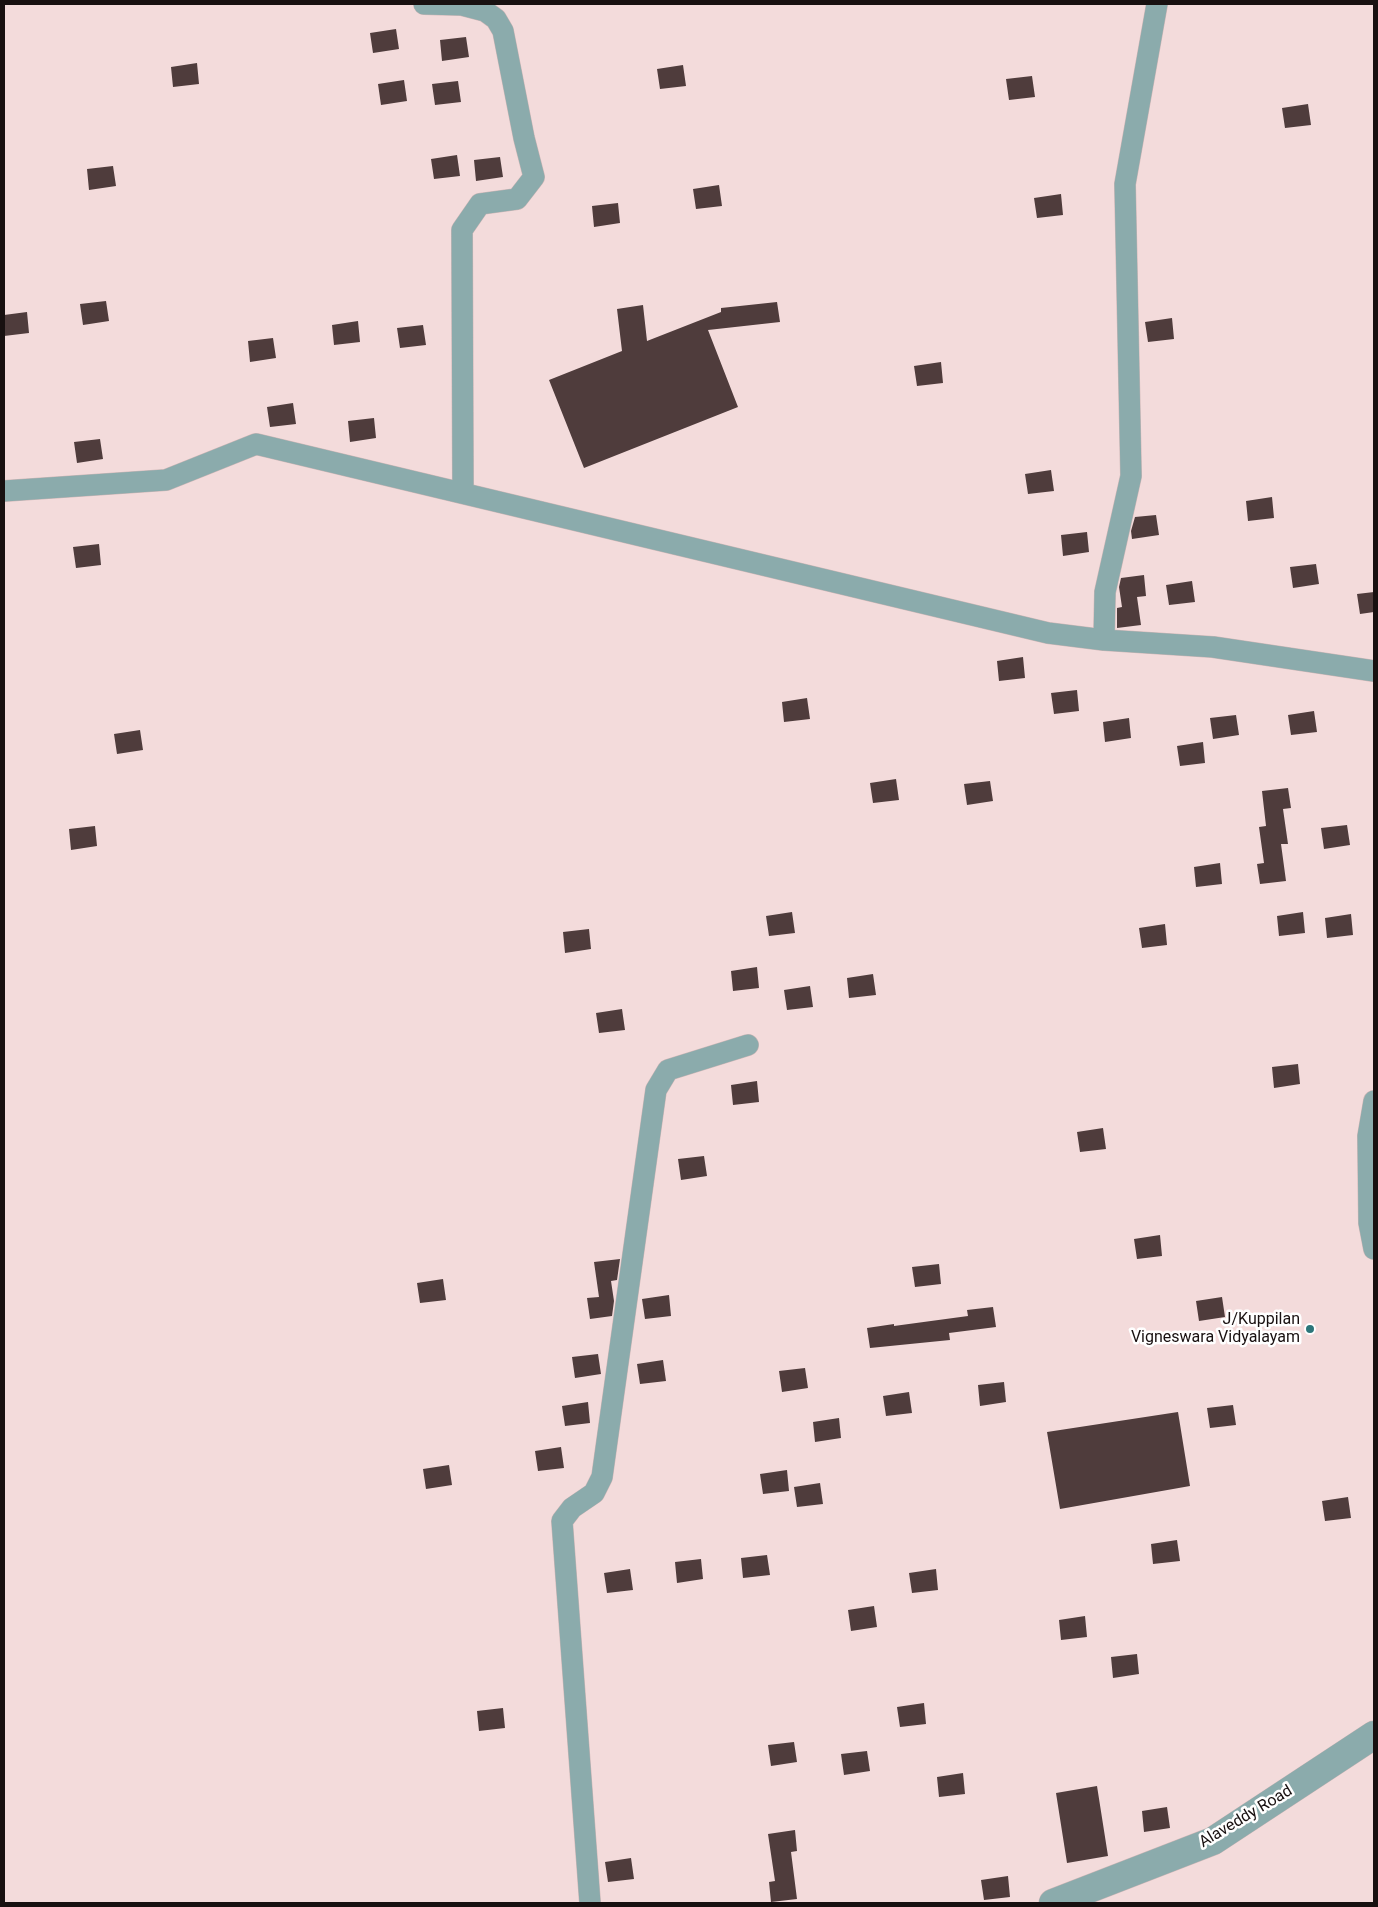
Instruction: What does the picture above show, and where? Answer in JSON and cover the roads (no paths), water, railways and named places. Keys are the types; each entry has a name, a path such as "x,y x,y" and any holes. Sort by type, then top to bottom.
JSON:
{"street":[{"path":"424,4 462,6 485,11 496,19 503,31 524,138 534,177 517,199 480,204 462,230 463,494"},
{"path":"1104,640 1105,592 1131,476 1125,184 1157,4"},
{"path":"4,491 166,480 256,444 1048,633 1104,640 1213,647 1374,671"},
{"path":"590,1903 562,1521 572,1508 594,1493 602,1478 656,1090 668,1070 748,1045"},
{"path":"1374,1101 1368,1136 1369,1222 1374,1249"},
{"name":"Alaveddy Road","path":"1053,1903 1213,1841 1374,1735"}],"place":[{"name":"J/Kuppilan Vigneswara Vidyalayam","path":"1310,1329"}]}
